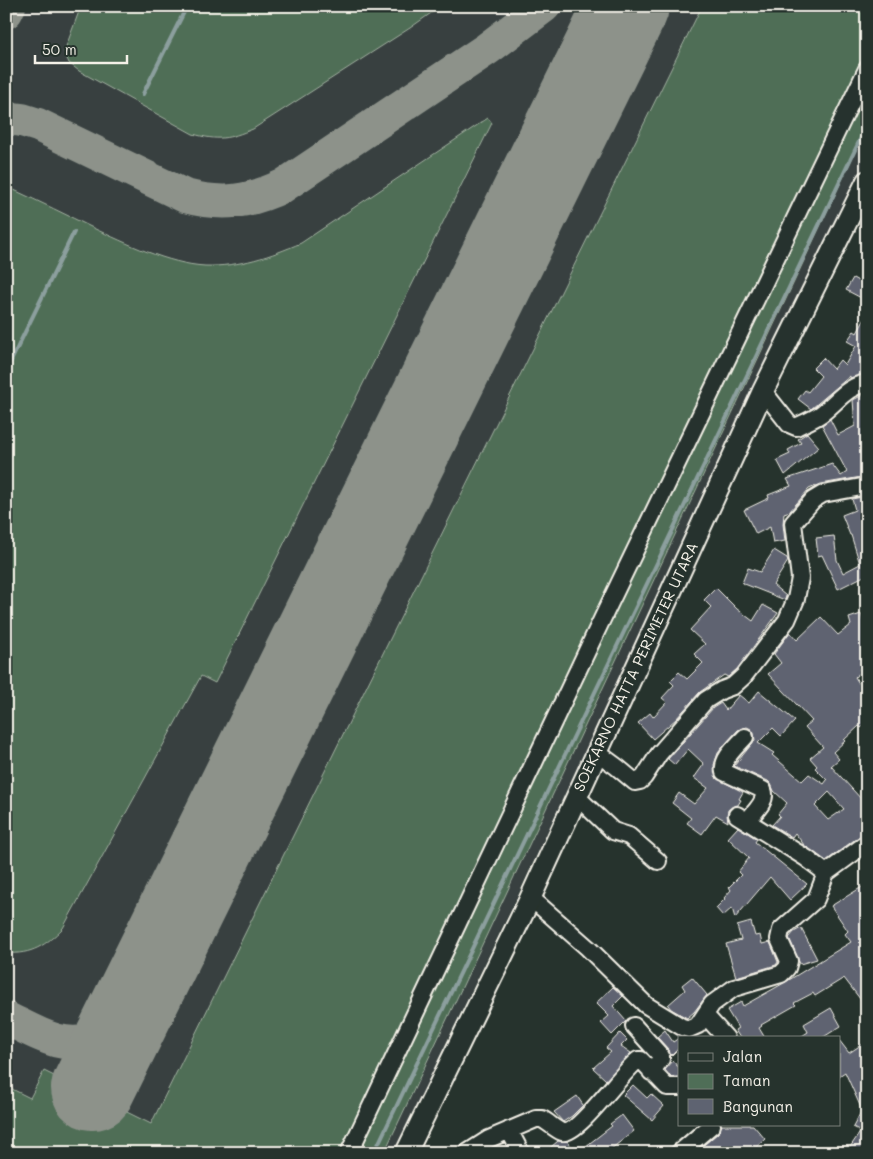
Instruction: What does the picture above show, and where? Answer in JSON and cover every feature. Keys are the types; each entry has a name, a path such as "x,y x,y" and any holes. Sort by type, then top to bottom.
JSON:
{"main road":[{"name":"SOEKARNO HATTA PERIMETER UTARA","path":"406,1153 532,905 576,796 598,753 763,391 867,181"}],"street":[{"path":"349,1153 605,613 867,70"},
{"path":"763,391 789,424 796,428 821,414 845,392 858,385 867,383"},
{"path":"598,753 635,782 640,781 659,754 706,700 722,690 733,686 744,676 787,620 796,599 800,578 793,523 813,500 823,494 867,486"},
{"path":"745,736 724,762 724,772 763,790 765,794 764,800 742,818 806,858 826,873"},
{"path":"576,796 613,831 629,836 658,861"},
{"path":"532,905 588,948 646,1005 682,1027 689,1029 698,1025 712,1004 734,988 781,974 787,968 789,961 779,939 781,930 816,899 826,873 867,843"},
{"path":"706,1015 724,1036"},
{"path":"634,1026 661,1056 661,1059 651,1072"},
{"path":"467,1153 508,1130 542,1119 561,1132 568,1132 591,1111 638,1060 642,1060 651,1072 667,1086 678,1086"},
{"path":"679,1153 711,1126"},
{"path":"508,1130 520,1153"}],"shaded area":[{"path":"6,6 867,6 867,161 813,263 708,483 522,886 393,1153 6,1153"}],"green space":[{"path":"81,6 441,6 253,129 230,137 210,138 193,134 79,71 69,63 64,52"},
{"path":"702,6 867,6 867,127 384,1153 6,1153 6,1086 30,1098 44,1071 151,1124"},
{"path":"488,118 492,123 215,683 201,676 63,928 38,948 23,952 6,953 6,189 14,190 119,240 162,257 205,266 230,265 266,256 301,243"}],"building":[{"path":"853,278 867,286 867,301 846,290"},
{"path":"867,315 867,373 850,378 850,376 811,409 798,399 805,390 808,392 821,376 813,368 823,358 833,369 840,360 845,365 856,346 847,341 854,331 857,333"},
{"path":"867,393 867,476 821,484 809,489 790,511 784,513 785,541 773,543 770,527 756,534 744,510 769,498 768,495 791,486 787,479 832,464 841,476 847,472 822,425 830,419 838,435 855,426 853,400"},
{"path":"807,433 819,447 785,475 777,460 790,454 788,450 801,443 798,439"},
{"path":"867,496 867,577 864,578 864,576 838,589 822,555 818,556 816,538 834,536 837,560 843,573 860,564 851,535 842,515 855,510 852,499"},
{"path":"774,550 787,558 788,561 773,585 786,596 785,600 742,583 748,568 760,572"},
{"path":"716,588 737,609 753,621 763,605 778,613 737,669 728,677 724,675 700,692 676,719 653,739 638,723 650,713 653,717 667,702 662,698 674,685 670,681 679,672 687,679 703,663 694,654 705,644 690,630 711,607 704,600"},
{"path":"861,614 864,623 867,622 867,664 859,669 861,672 855,677 867,696 867,723 861,728 859,726 833,752 839,759 831,766 863,801 867,799 867,833 861,835 826,861 804,845 795,833 792,837 772,825 780,816 778,814 787,803 774,791 768,781 734,766 755,740 751,729 747,727 738,730 727,742 718,753 714,765 716,778 743,792 738,805 728,810 728,822 716,815 702,834 687,823 691,818 672,803 679,793 694,804 708,788 694,778 704,764 688,749 675,765 668,759 713,708 721,703 726,710 739,695 749,703 759,691 795,721 781,736 773,728 758,743 774,753 772,755 802,781 809,774 824,784 827,780 815,768 817,766 810,758 823,747 805,727 812,721 768,674 781,663 774,654 790,632 797,640 821,617 838,635 851,625 849,618","holes":["829,792 844,809 828,820 815,806"]},
{"path":"738,827 757,839 755,842 807,884 790,900 770,877 735,918 732,908 723,916 716,908 731,890 729,887 741,875 738,872 749,858 728,838"},
{"path":"867,884 867,1008 844,978 815,996 813,993 794,1003 796,1005 761,1025 759,1028 764,1036 739,1036 735,1030 738,1028 727,1010 741,1002 743,1006 851,942 845,934 848,931 831,906"},
{"path":"751,922 755,936 760,935 762,944 770,942 778,962 776,965 736,977 726,944 741,940 737,926"},
{"path":"801,928 817,959 800,964 789,938"},
{"path":"692,977 707,995 687,1018 671,1009 668,1005 685,990 682,985"},
{"path":"613,987 623,996 613,1006 626,1021 612,1035 601,1023 609,1016 596,1003"},
{"path":"831,1008 841,1026 825,1036 802,1036 808,1032 804,1024"},
{"path":"665,1030 673,1042 678,1039 678,1049 671,1056 668,1049 657,1037"},
{"path":"620,1033 627,1040 621,1046 631,1053 606,1080 593,1068 611,1052 606,1048"},
{"path":"840,1041 849,1053 867,1041 867,1153 846,1153 861,1131 853,1127 862,1110 845,1072 840,1075"},
{"path":"673,1061 678,1067 678,1077 671,1077 665,1070"},
{"path":"633,1085 647,1098 651,1094 664,1106 652,1120 623,1095"},
{"path":"577,1096 583,1105 563,1122 554,1112"},
{"path":"622,1115 634,1131 606,1153 577,1153 612,1126 610,1124"},
{"path":"722,1126 754,1126 765,1139 750,1153 700,1153 698,1150 718,1133"},
{"path":"558,1141 567,1141 577,1153 544,1153"}],"waterway":[{"path":"143,94 187,6"},
{"path":"374,1153 867,125"},
{"path":"6,371 74,232"}],"taxiway":[{"path":"6,12 9,6"},
{"path":"6,118 38,125 185,196 212,201 247,199 283,186 487,49 544,6"},
{"path":"6,1018 61,1042 85,1042 110,1031 127,1012 143,987"}],"runway":[{"path":"93,1088 627,6"}]}
